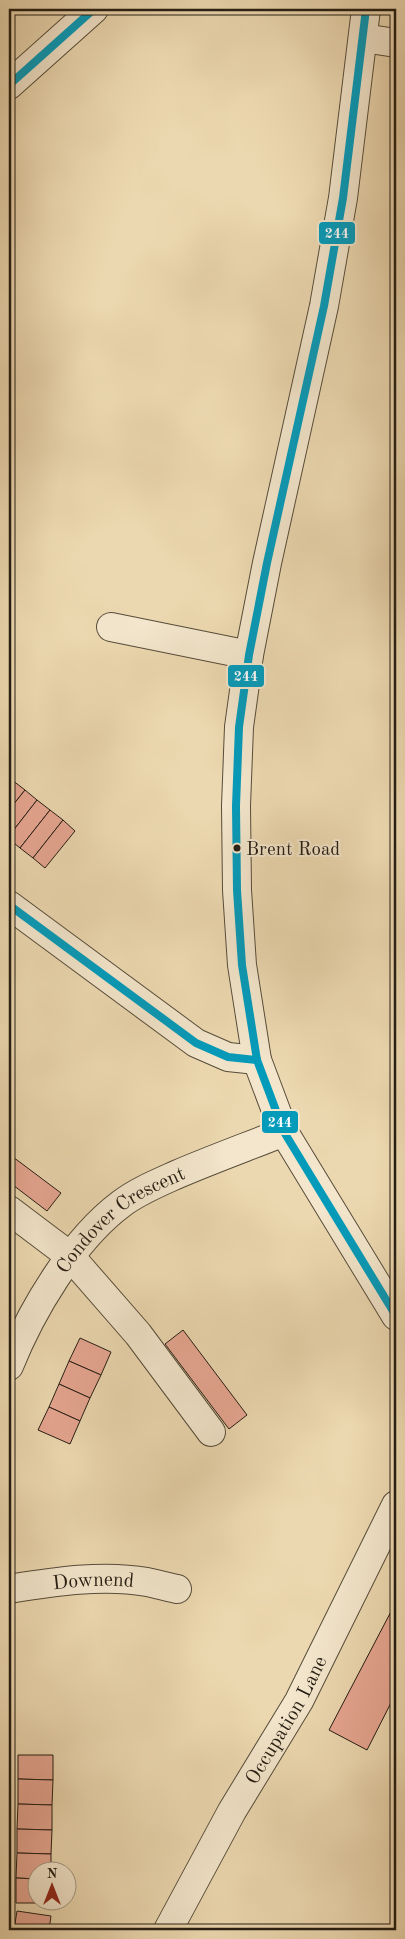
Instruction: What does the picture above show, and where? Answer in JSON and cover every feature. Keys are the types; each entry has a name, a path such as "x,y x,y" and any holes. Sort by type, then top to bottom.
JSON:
{"street":[{"path":"9,85 94,9"},
{"path":"366,9 342,198 324,306 267,563 249,655 240,727 236,806 237,871 242,965 257,1060 284,1132 396,1316"},
{"path":"363,38 396,42"},
{"path":"111,628 249,655"},
{"path":"9,905 196,1043 228,1058 257,1060"},
{"name":"Condover Crescent","path":"9,1366 42,1301 70,1256 92,1231 121,1204 154,1184 284,1132"},
{"path":"9,1210 70,1256 138,1334 211,1432"},
{"name":"Occupation Lane","path":"168,1930 232,1811 299,1701 396,1505"},
{"name":"Downend","path":"9,1589 46,1583 101,1579 145,1582 177,1589"}],"building":[{"path":"12,780 25,790 9,810 9,784"},
{"path":"25,790 37,800 9,836 9,810"},
{"path":"37,800 50,810 20,848 9,839 9,836"},
{"path":"50,810 63,820 33,858 20,848"},
{"path":"63,820 75,831 45,868 33,858"},
{"path":"9,1154 61,1193 47,1211 9,1182"},
{"path":"183,1330 247,1415 229,1429 165,1344"},
{"path":"80,1338 111,1352 101,1375 69,1361"},
{"path":"69,1361 101,1375 90,1398 59,1384"},
{"path":"59,1384 90,1398 80,1421 49,1407"},
{"path":"49,1407 80,1421 70,1444 38,1430"},
{"path":"396,1602 396,1693 367,1750 329,1730"},
{"path":"18,1755 53,1755 53,1780 18,1779"},
{"path":"18,1779 53,1780 52,1805 18,1804"},
{"path":"18,1804 52,1805 52,1830 17,1829"},
{"path":"17,1829 52,1830 51,1854 17,1853"},
{"path":"17,1853 51,1854 51,1862 28,1862 28,1879 16,1878"},
{"path":"16,1878 28,1879 28,1903 16,1903"},
{"path":"17,1911 51,1916 49,1930 14,1930"}],"transit line":[{"name":"244","path":"9,85 94,9"},
{"name":"244","path":"366,9 343,198 324,306 267,563 249,655 239,727 236,806 237,890 242,965 257,1060 284,1132 396,1316"},
{"name":"244","path":"9,905 196,1043 228,1057 257,1060"}],"place":[{"name":"Brent Road","path":"237,848"}]}
